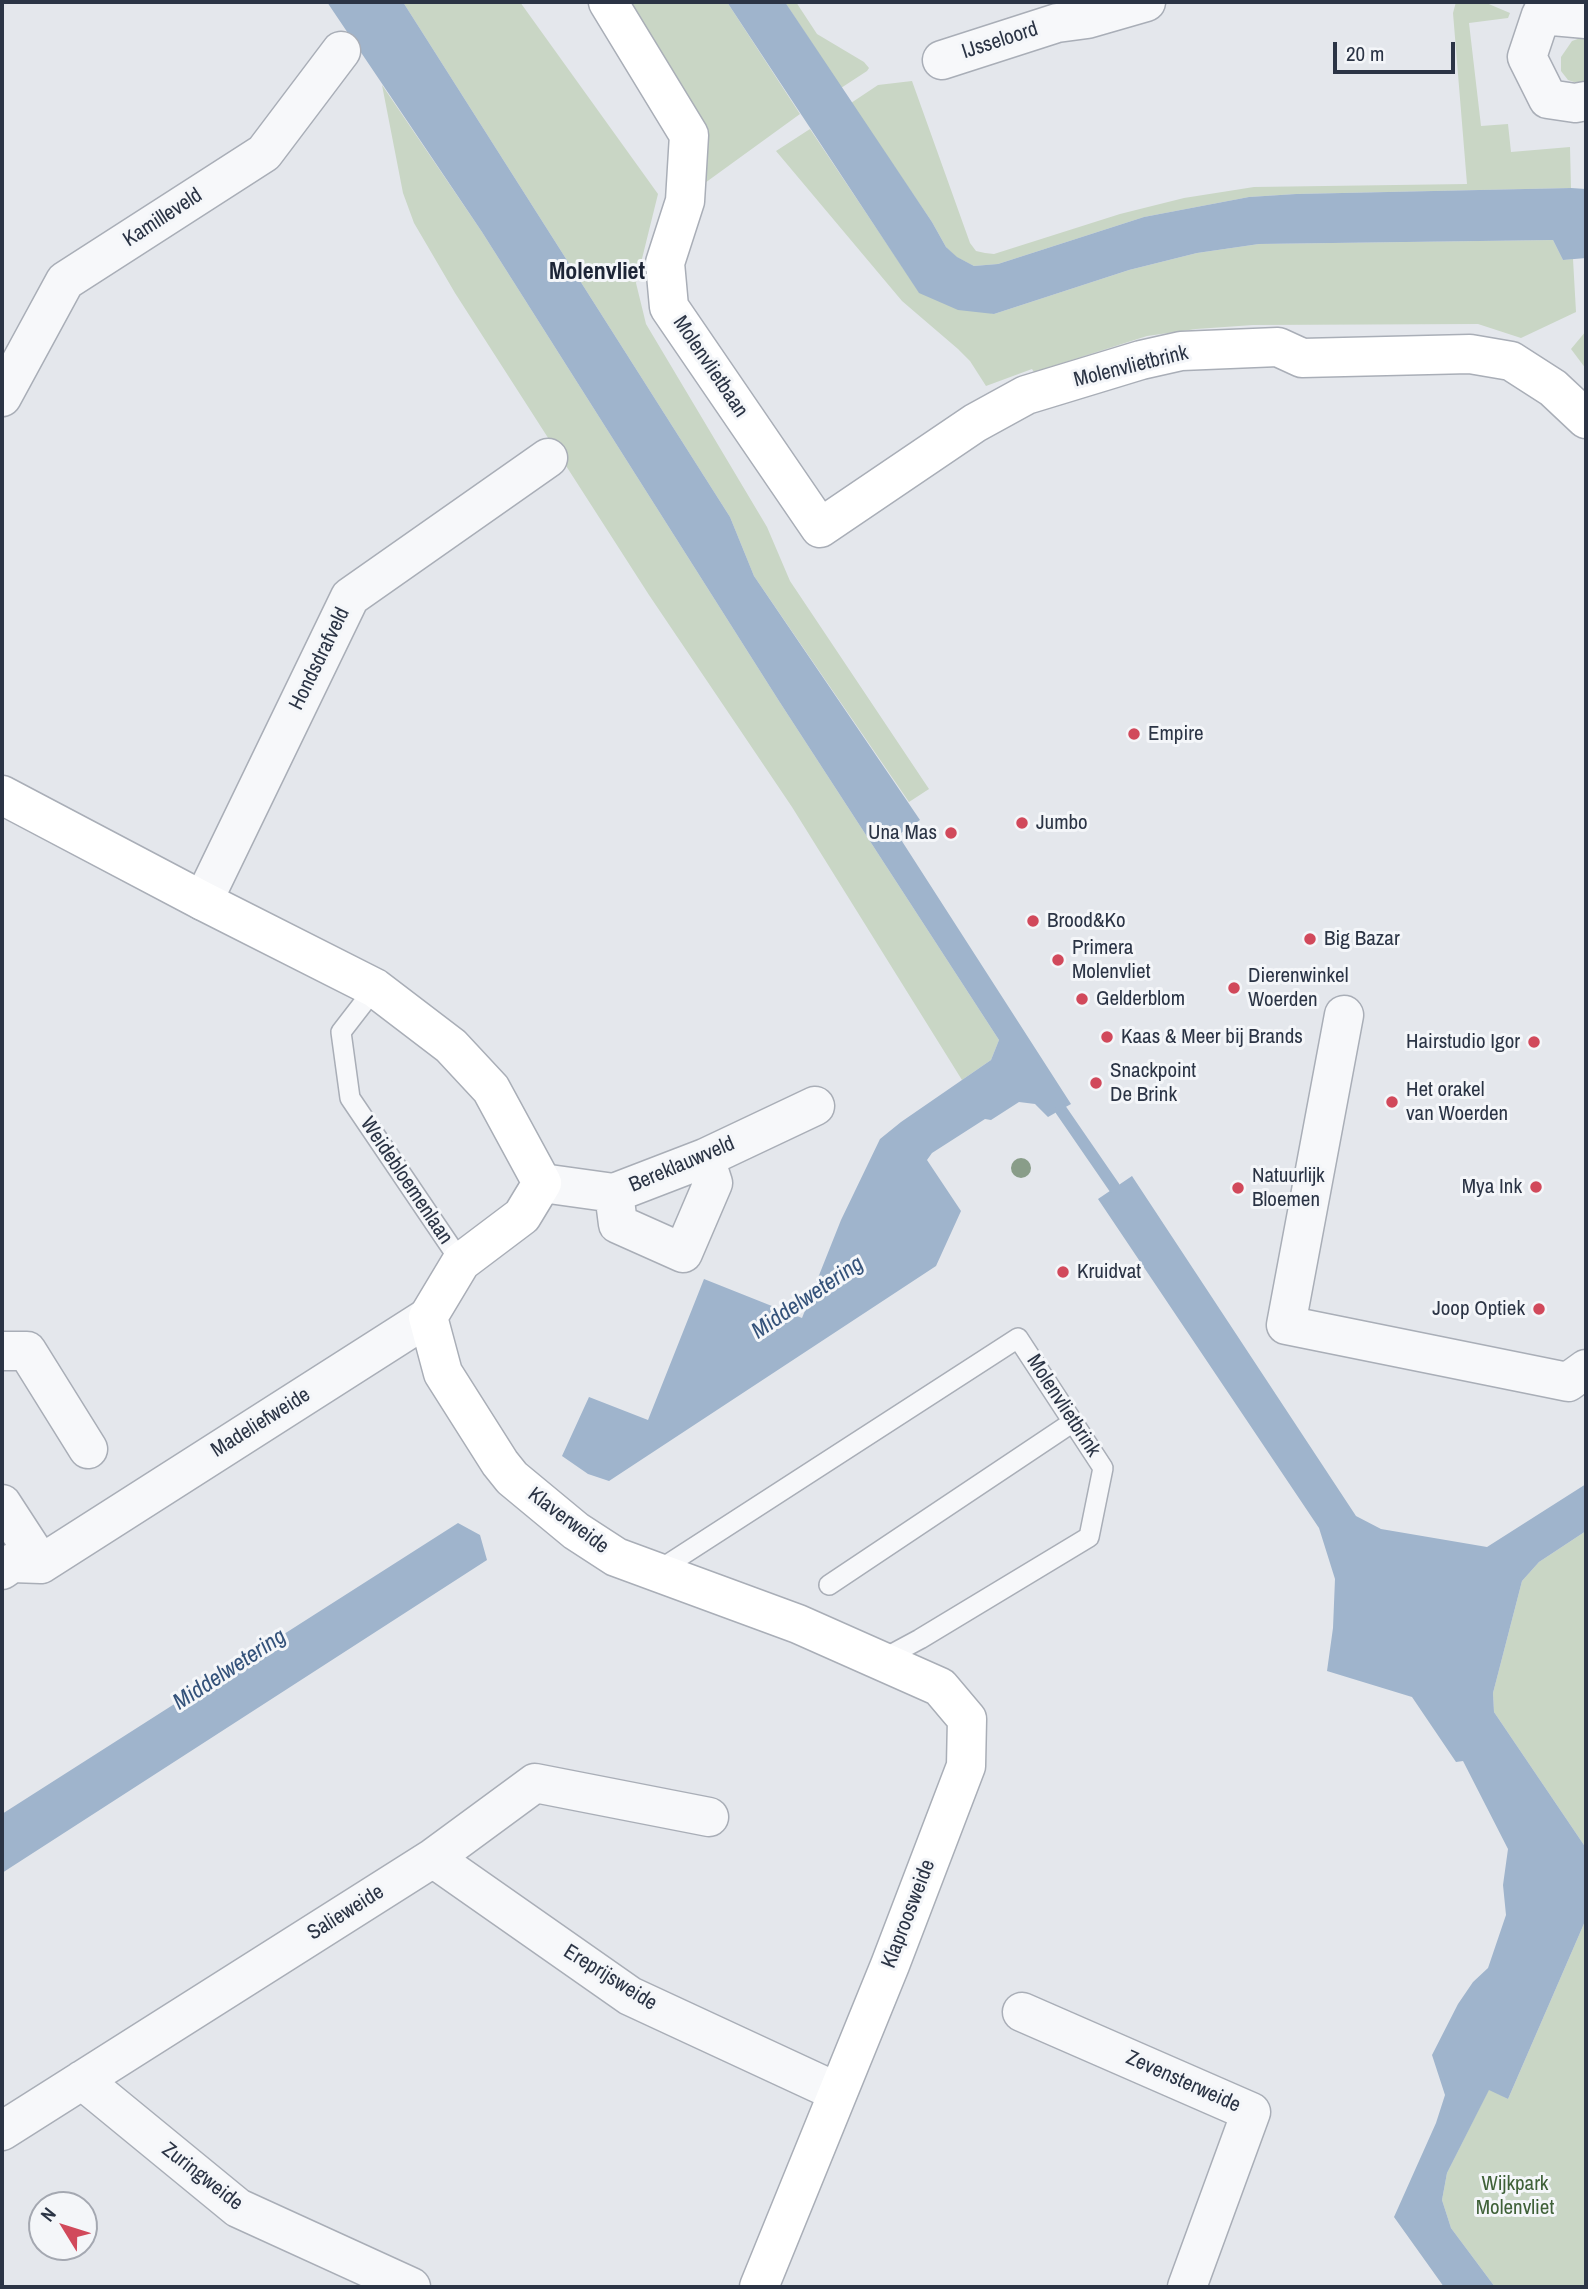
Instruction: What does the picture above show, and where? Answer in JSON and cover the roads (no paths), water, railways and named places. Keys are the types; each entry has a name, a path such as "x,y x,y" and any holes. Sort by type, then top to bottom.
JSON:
{"street":[{"name":"Molenvlietbaan","path":"608,2 689,135 685,201 665,264 669,307 820,528"},
{"name":"IJsseloord","path":"943,60 1053,12 1087,19 1146,2"},
{"path":"1586,19 1527,8 1527,57 1548,99 1575,103 1586,101"},
{"name":"Kamilleveld","path":"2,397 65,281 264,153 341,51"},
{"name":"Molenvlietbrink","path":"820,528 975,423 1026,395 1141,360 1181,351 1278,347 1302,358 1470,354 1511,361 1553,388 1586,419"},
{"name":"Hondsdrafveld","path":"203,901 350,597 548,458"},
{"path":"2,795 375,988 452,1046 491,1089 542,1183"},
{"path":"1344,1015 1286,1325 1568,1382 1586,1370"},
{"name":"Bereklauwveld","path":"542,1183 614,1193 705,1158 815,1105"},
{"path":"614,1193 618,1224 683,1253 713,1183 705,1158"},
{"name":"Weidebloemenlaan","path":"461,1262 522,1216 542,1183"},
{"name":"Madeliefweide","path":"2,1570 12,1563 41,1564 428,1317 461,1262"},
{"name":"Klaverweide","path":"428,1317 443,1373 512,1478 576,1531 616,1557 798,1624"},
{"path":"2,1351 27,1351 88,1449"},
{"path":"2,1504 41,1564"},
{"name":"Klaproosweide","path":"762,2286 837,2092 890,1965 965,1766 967,1719 940,1687 798,1624"},
{"name":"Salieweide","path":"2,2131 433,1858 536,1783 709,1817"},
{"name":"Ereprijsweide","path":"433,1858 630,1996 837,2092"},
{"name":"Zevensterweide","path":"1022,2012 1251,2112 1187,2287"},
{"name":"Zuringweide","path":"82,2080 238,2208 391,2283"}],"lane":[{"name":"Weidebloemenlaan","path":"375,988 341,1032 350,1098 461,1262"},
{"name":"Molenvlietbrink","path":"656,1572 1018,1338 1103,1468 1088,1537 920,1639 880,1660"},
{"path":"829,1584 1073,1423"}],"water":[{"path":"327,2 403,2 730,517 754,576 920,820 898,835 1071,1104 1048,1117 1035,1104 1019,1102 991,1120 985,1119 932,1153 927,1160 961,1211 936,1266 609,1481 588,1474 562,1456 589,1397 648,1420 704,1279 802,1318 841,1220 880,1139 991,1060 999,1040 779,701 482,232"},
{"path":"727,2 785,2 946,247 974,266 998,264 1144,217 1249,197 1571,188 1586,189 1586,258 1563,260 1553,240 1259,244 1197,253 1129,270 994,314 958,310 919,293"},
{"path":"1132,1176 1356,1516 1381,1529 1487,1547 1586,1484 1586,1531 1539,1562 1522,1581 1493,1693 1494,1712 1586,1848 1586,1919 1508,2099 1489,2090 1447,2173 1442,2200 1451,2228 1495,2287 1444,2287 1394,2217 1436,2123 1445,2095 1432,2055 1458,2004 1473,1982 1488,1968 1506,1915 1503,1885 1508,1849 1463,1761 1456,1762 1412,1697 1327,1671 1333,1628 1335,1579 1319,1528 1098,1199"},
{"name":"Middelwetering","path":"458,1523 480,1535 487,1560 2,1873 2,1814"}],"waterway":[{"path":"1061,1110 1114,1187"}],"place":[{"name":"Empire","path":"1134,734"},
{"name":"Jumbo","path":"1022,823"},
{"name":"Una Mas","path":"951,833"},
{"name":"Brood&Ko","path":"1033,921"},
{"name":"Big Bazar","path":"1310,939"},
{"name":"Primera Molenvliet","path":"1058,960"},
{"name":"Dierenwinkel Woerden","path":"1234,988"},
{"name":"Gelderblom","path":"1082,999"},
{"name":"Kaas & Meer bij Brands","path":"1107,1037"},
{"name":"Hairstudio Igor","path":"1534,1042"},
{"name":"Snackpoint De Brink","path":"1096,1083"},
{"name":"Het orakel van Woerden","path":"1392,1102"},
{"name":"Mya Ink","path":"1536,1187"},
{"name":"Natuurlijk Bloemen","path":"1238,1188"},
{"name":"Kruidvat","path":"1063,1272"},
{"name":"Joop Optiek","path":"1539,1309"}],"district":[{"name":"Molenvliet","path":"597,273"}],"park label":[{"name":"Wijkpark Molenvliet","path":"1515,2196"}]}
